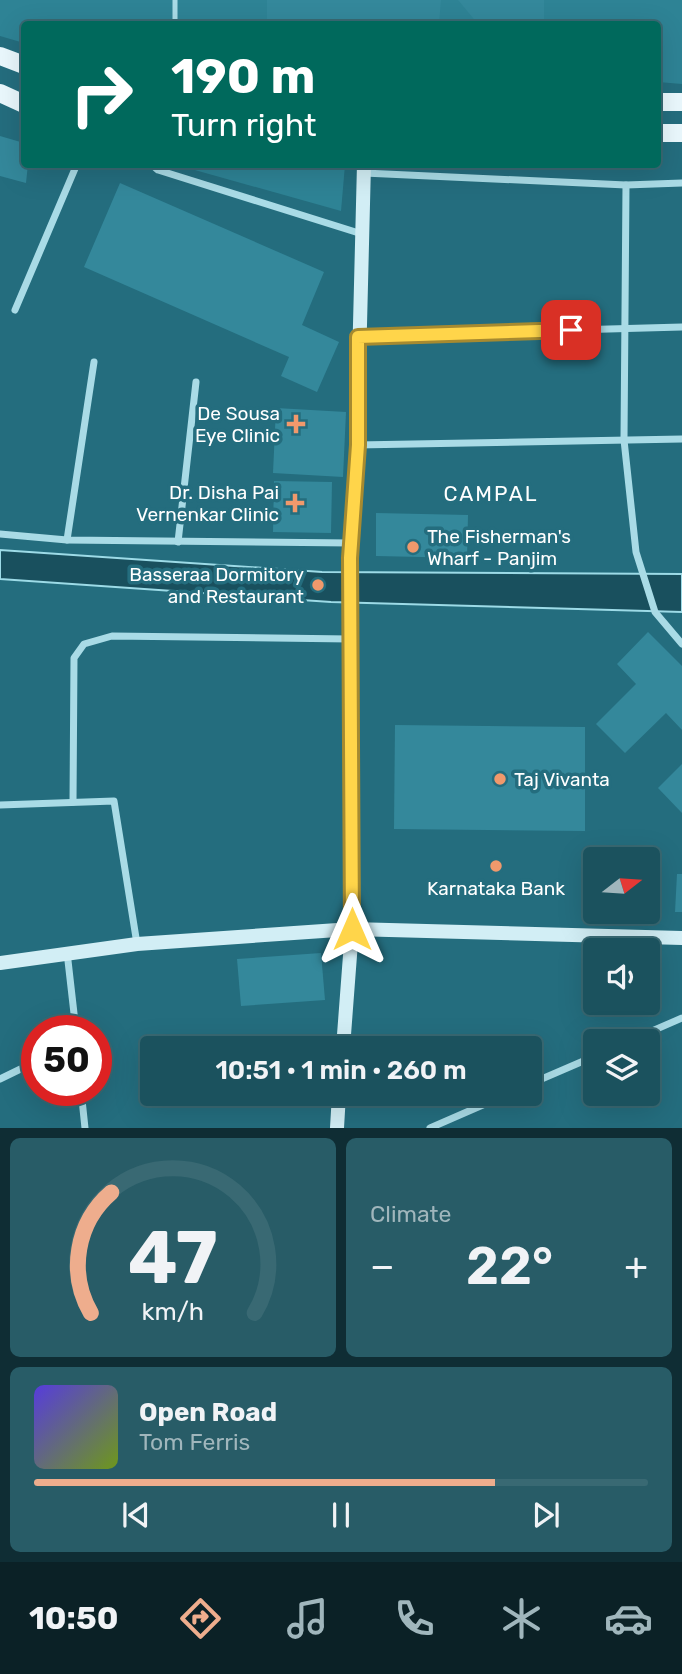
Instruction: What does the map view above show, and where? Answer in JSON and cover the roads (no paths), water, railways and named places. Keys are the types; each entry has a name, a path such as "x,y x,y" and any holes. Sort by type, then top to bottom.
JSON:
{"main road":[{"path":"0,56 21,64"},
{"path":"0,93 21,103"},
{"path":"661,102 682,102"},
{"path":"661,133 682,133"},
{"path":"344,1036 352,929 351,551 358,445 358,337 364,169"},
{"path":"0,963 66,951 137,944 352,929 682,938"},
{"path":"337,1128 338,1106"}],"street":[{"path":"15,310 75,168"},
{"path":"156,168 362,234"},
{"path":"364,169 625,185 682,183"},
{"path":"625,185 624,440 636,552 655,612 682,644"},
{"path":"358,337 682,327"},
{"path":"67,540 94,362"},
{"path":"178,542 196,382"},
{"path":"358,445 682,439"},
{"path":"0,534 67,540 178,542 351,551"},
{"path":"73,802 75,658 84,644 111,635 351,639"},
{"path":"0,805 114,801 137,944"},
{"path":"66,951 74,1015"},
{"path":"657,1029 682,1018"},
{"path":"542,1079 583,1061"},
{"path":"0,1079 21,1068"},
{"path":"83,1106 85,1128"},
{"path":"430,1128 480,1106"}],"lane":[{"path":"175,0 175,21"}],"place":[{"name":"De Sousa Eye Clinic","path":"296,424"},
{"name":"Dr. Disha Pai Vernenkar Clinic","path":"295,503"},
{"name":"The Fisherman's Wharf - Panjim","path":"413,547"},
{"name":"Basseraa Dormitory and Restaurant","path":"318,585"},
{"name":"Taj Vivanta","path":"500,779"},
{"name":"Karnataka Bank","path":"496,866"}],"district":[{"name":"CAMPAL","path":"491,493"}]}
